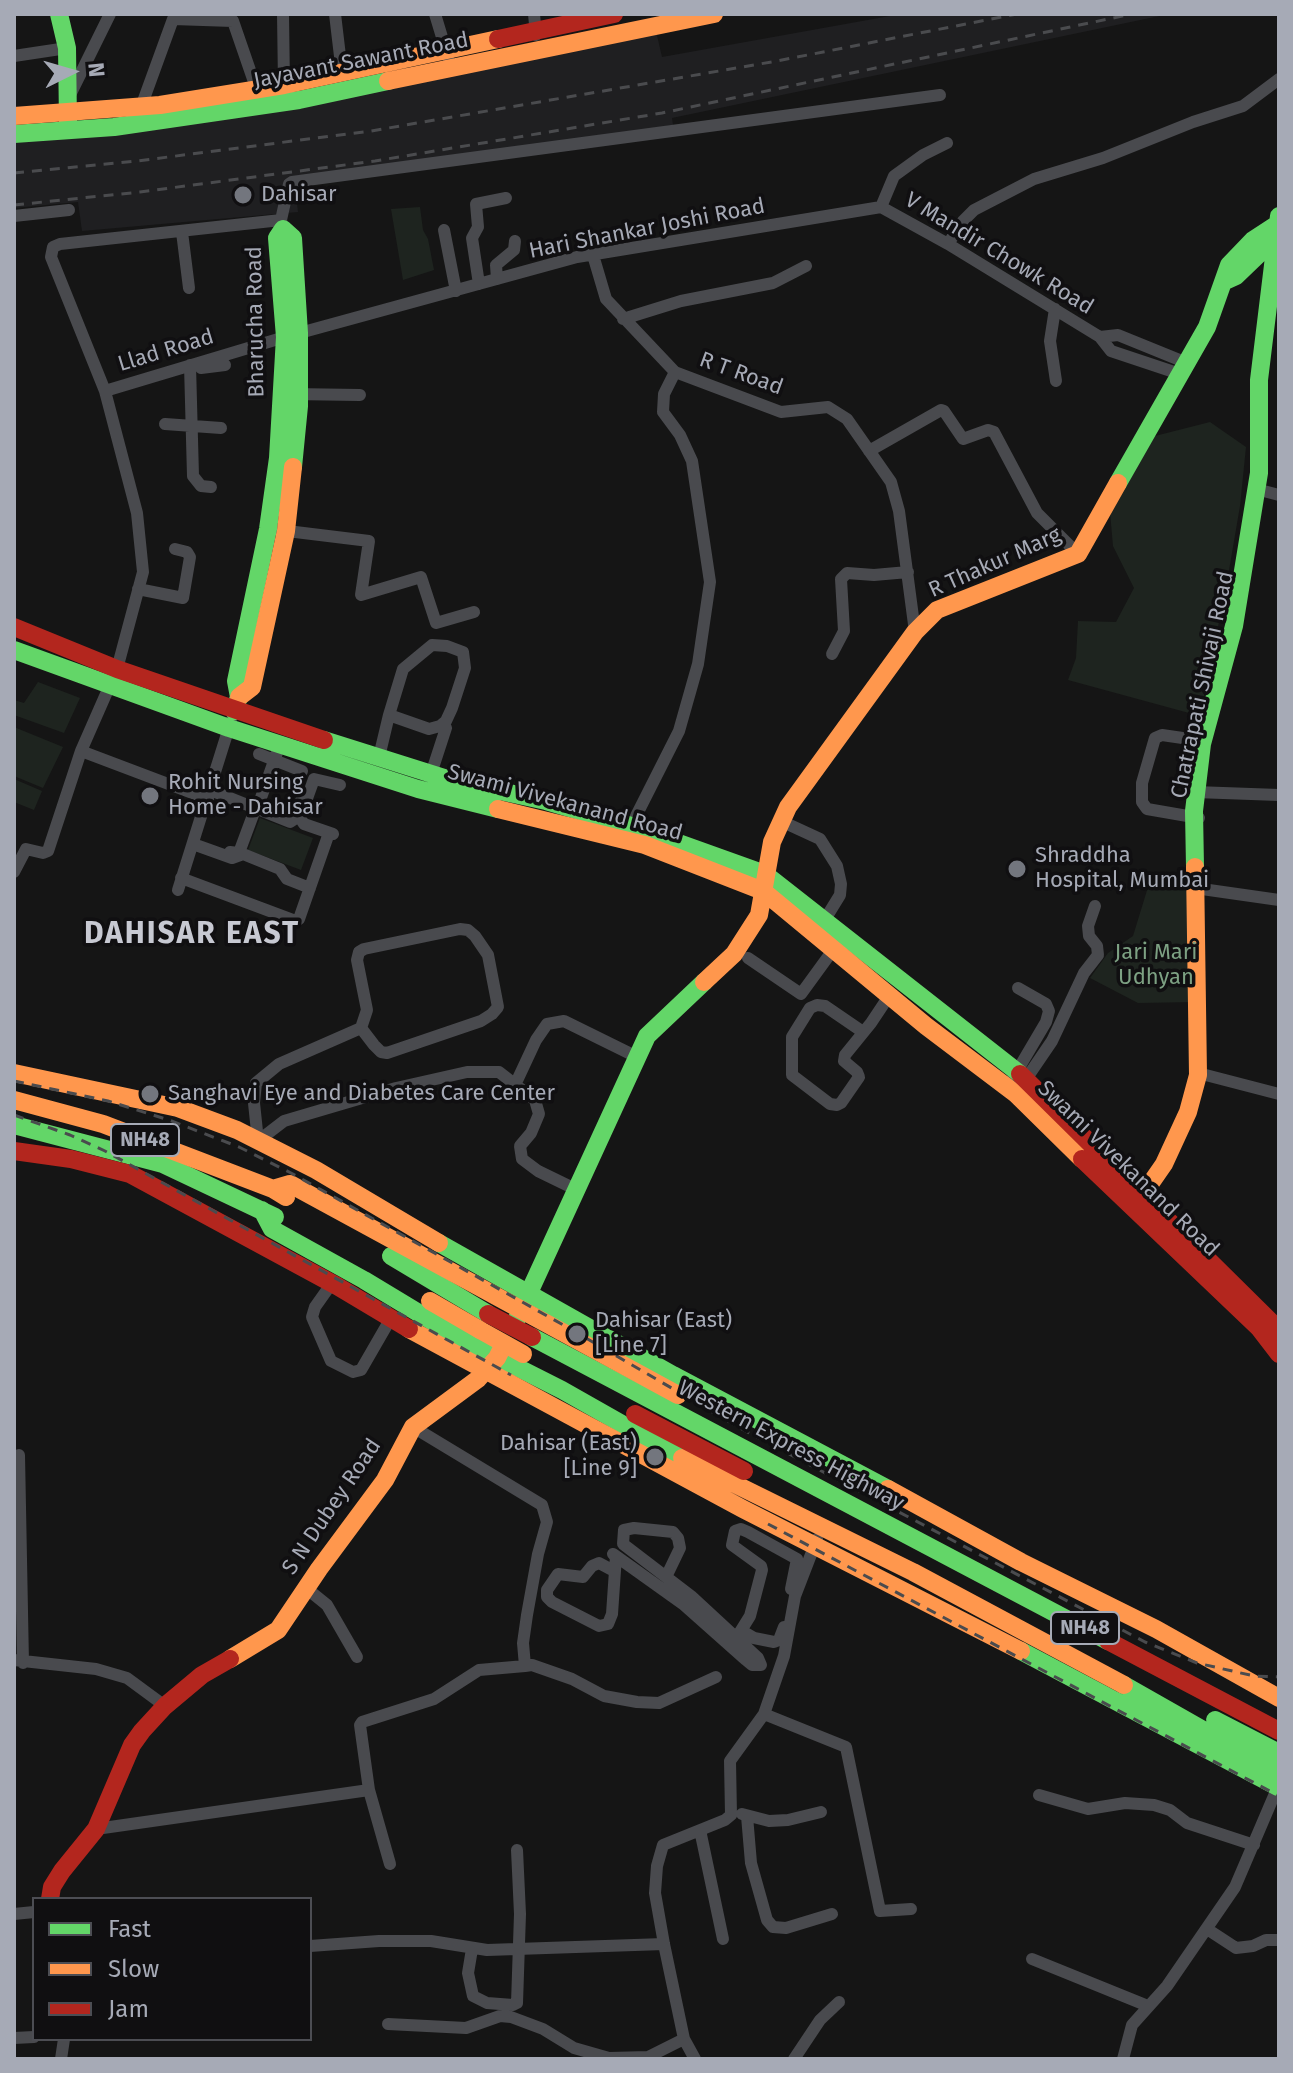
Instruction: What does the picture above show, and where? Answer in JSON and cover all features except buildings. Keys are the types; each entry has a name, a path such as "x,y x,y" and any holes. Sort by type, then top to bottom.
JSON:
{"main road":[{"path":"59,14 67,48 67,115"},
{"path":"14,116 67,115 141,107 342,73 449,60 536,32 614,14"},
{"path":"536,32 714,14"},
{"name":"Jayavant Sawant Road","path":"14,134 67,115 114,127 299,100 449,60"},
{"path":"1142,1205 1176,1160 1194,1119 1202,1074 1197,818 1203,741 1230,649 1267,492 1261,452 1259,380 1279,215"},
{"name":"R Thakur Marg","path":"764,882 772,842 788,807 915,632 937,610 1078,554 1207,327 1229,265 1253,240 1279,224"},
{"name":"Bharucha Road","path":"234,712 236,681 277,530 278,458 290,394 292,335 277,238 282,225"},
{"path":"1225,281 1236,276 1261,252 1278,243"},
{"name":"Chatrapati Shivaji Road","path":"1199,792 1239,648 1267,492 1268,387 1279,294"},
{"name":"Swami Vivekanand Road","path":"14,627 114,678"},
{"name":"Swami Vivekanand Road","path":"14,650 234,712 431,774 546,801 631,826 764,882 824,921 916,993 1017,1083 1224,1285 1279,1330"},
{"name":"Swami Vivekanand Road","path":"234,712 277,752 645,845 764,882 833,950 896,1002 1017,1083"},
{"name":"S N Dubey Road","path":"50,1897 52,1887 62,1871 96,1829 132,1745 142,1731 165,1706 202,1675 278,1630 385,1480 413,1427 478,1379 492,1364 526,1302 647,1036 734,954 759,915 764,882"},
{"path":"896,1002 916,993"},
{"path":"14,1073 178,1108 258,1141 316,1170 526,1302 860,1493 893,1527"},
{"name":"Western Express Highway","path":"14,1100 103,1124 273,1189 484,1322"},
{"name":"Western Express Highway","path":"14,1125 163,1164 262,1210 893,1527 1278,1730"},
{"path":"14,1151 71,1159 130,1174 391,1318 492,1364 562,1390 670,1452 786,1511 818,1536 913,1572 1172,1711 1279,1781"},
{"path":"273,1189 290,1184 526,1302 1021,1562 1156,1629 1279,1698"},
{"path":"262,1210 272,1229 492,1364 795,1535 874,1542"},
{"name":"Swami Vivekanand Road","path":"1224,1285 1279,1354"},
{"name":"Western Express Highway","path":"528,1345 874,1542 1278,1755"},
{"path":"786,1511 795,1535"}],"street":[{"path":"67,115 110,14"},
{"path":"283,14 284,85"},
{"path":"335,14 342,73"},
{"path":"435,14 449,60"},
{"path":"141,107 173,19 233,21 253,79"},
{"path":"14,56 67,48"},
{"path":"948,244 974,210 1034,179 1103,158 1193,122 1243,106 1279,79"},
{"path":"282,225 289,184 292,182 940,95"},
{"path":"881,207 894,176 923,155 947,143"},
{"path":"479,284 472,238 478,227 476,204 506,198"},
{"name":"V Mandir Chowk Road","path":"881,207 1100,337 1111,351 1184,368"},
{"name":"Hari Shankar Joshi Road","path":"292,335 593,255 881,207"},
{"path":"14,216 69,210"},
{"name":"Bharucha Road","path":"14,872 26,849 43,853 48,851 81,751 114,678 143,572 137,513 105,391 51,257 53,247 182,232 282,225"},
{"path":"444,230 456,291"},
{"path":"182,232 189,288"},
{"path":"496,265 514,250 515,241"},
{"path":"593,255 606,299 675,372 664,394 663,412 680,435 692,461 710,582 698,664 679,731 631,826"},
{"path":"476,261 496,265"},
{"path":"496,265 497,279"},
{"path":"623,319 681,301 773,283 806,266"},
{"path":"1055,309 1050,341 1056,381"},
{"name":"Llad Road","path":"105,391 292,335"},
{"path":"211,487 201,486 193,476 190,367 225,365"},
{"name":"R T Road","path":"675,372 781,412 828,407 847,419 891,482 899,511 908,572"},
{"path":"290,394 360,395"},
{"path":"869,451 941,410 963,439 988,430 994,432 1037,513 1078,554"},
{"path":"165,424 221,428"},
{"path":"277,530 369,541 361,595 421,577 436,623 474,612"},
{"path":"138,589 183,598 190,557 187,552 175,549"},
{"path":"832,654 844,631 841,579 847,573 908,572 915,632"},
{"path":"376,756 403,669 432,645 463,652 466,660 461,681 452,708 440,726 429,729 389,715"},
{"name":"Bharucha Road","path":"234,712 179,884 292,921 299,919 310,888"},
{"path":"431,774 446,728"},
{"path":"1197,818 1147,809 1142,802 1142,783 1155,738 1162,735 1203,741"},
{"path":"81,751 290,822 296,818 303,794"},
{"path":"259,754 277,752 302,771"},
{"path":"220,854 225,851 238,853 277,752"},
{"path":"193,844 232,858 243,854 280,869 287,879 310,888 332,834 304,824 300,818 314,779 340,785"},
{"path":"1199,792 1279,795"},
{"path":"781,821 820,839 837,866 840,895 824,921"},
{"path":"1198,888 1279,900"},
{"path":"1017,1083 1052,1041 1084,973 1098,955 1088,926 1095,906"},
{"path":"258,1141 254,1103 256,1083 279,1064 361,1028 367,1010 357,960 359,952 460,929 468,930 475,936 488,955 498,1007 492,1014 481,1021 387,1053 381,1052 361,1028"},
{"path":"748,958 801,994 833,950"},
{"path":"1017,1083 1049,1016 1046,1004 1018,988"},
{"path":"863,1032 825,1006 810,1008 792,1037 792,1075 830,1104 837,1105 858,1081 857,1072 844,1058 863,1032 896,1002"},
{"path":"515,1085 547,1024 564,1021 637,1057"},
{"path":"258,1141 284,1121 396,1088 467,1072 499,1072 535,1100 539,1114 531,1133 520,1146 522,1159 538,1171 575,1189"},
{"path":"1202,1074 1279,1094"},
{"path":"332,1283 315,1307 312,1317 331,1361 353,1372 361,1370 391,1318"},
{"path":"413,1427 542,1505 547,1522 527,1615 523,1643 525,1666"},
{"path":"19,1455 18,1662 96,1669 127,1678 165,1706"},
{"path":"667,1575 680,1548 678,1538 673,1532 628,1528 623,1534 623,1544 667,1575 698,1609"},
{"path":"737,1639 755,1603 762,1570 761,1566 732,1545 735,1531 741,1529 748,1532 802,1561"},
{"path":"774,1642 782,1636 802,1561 818,1536"},
{"path":"616,1560 611,1621 604,1626 547,1597 547,1590 558,1574 583,1577 592,1566 616,1560 628,1548"},
{"path":"616,1560 698,1609 758,1658 755,1664"},
{"path":"695,2059 677,2041 655,1893 657,1866 663,1845 725,1820 732,1811 730,1761 764,1714 784,1656 802,1561"},
{"path":"306,1588 327,1605 357,1657"},
{"path":"737,1639 774,1642 784,1656"},
{"path":"734,1669 755,1664 779,1672"},
{"path":"390,1864 369,1790 359,1729 362,1722 422,1704 479,1670 532,1665 572,1679 604,1696 659,1703 716,1677"},
{"path":"764,1714 846,1747 880,1911 911,1909"},
{"path":"1123,2059 1132,2025 1167,1986 1235,1887 1279,1781"},
{"path":"96,1829 369,1790"},
{"path":"1039,1795 1088,1809 1125,1803 1154,1805 1170,1810 1187,1823 1254,1845"},
{"path":"732,1811 769,1821 821,1812"},
{"path":"747,1816 751,1863 767,1920 773,1927 786,1928 832,1914"},
{"path":"700,1830 723,1939"},
{"path":"472,1949 468,1973 473,1996 484,2003 513,2005 519,1998 517,1850"},
{"path":"1207,1929 1236,1948 1279,1940"},
{"path":"312,1946 379,1941 431,1941 472,1949 664,1944"},
{"path":"1032,1959 1148,2006"},
{"path":"794,2059 820,2020 839,2002"},
{"path":"388,2024 466,2028 500,2016 511,2017 543,2029 574,2048 609,2058 648,2058 677,2041"}],"shaded area":[{"path":"901,14 1169,14 672,118 673,125 295,185 298,212 82,231 78,202 14,208 14,141 656,31 662,57"}],"green space":[{"path":"420,207 434,270 403,280 391,209"},
{"path":"1210,422 1246,447 1240,506 1200,716 1068,680 1076,658 1078,621 1116,622 1134,588 1113,546 1110,512 1155,436"},
{"path":"38,682 80,698 64,733 14,715 14,700 24,703"},
{"path":"14,727 63,747 43,788 14,776"},
{"path":"14,779 42,791 34,810 14,802"},
{"path":"260,818 313,838 301,870 248,850"},
{"name":"Jari Mari Udhyan","path":"1148,887 1193,890 1196,1002 1138,1003 1090,978 1108,953 1133,936"}],"railway":[{"path":"14,173 137,161 371,131 777,61 1017,14"},
{"path":"14,205 375,161 662,113 1132,14"},
{"path":"14,1081 108,1101 239,1147 567,1327 740,1428 1145,1642 1197,1663 1254,1676 1279,1677"},
{"path":"14,1115 105,1151 511,1375"},
{"path":"768,1524 1279,1796"}],"traffic: fast":[{"path":"59,14 67,48 68,122"},
{"path":"14,134 114,127 299,100 388,81"},
{"path":"1195,867 1194,811 1202,744 1234,626 1259,473 1259,380 1279,216"},
{"path":"1118,483 1207,327 1229,265 1253,240 1279,223"},
{"path":"234,711 239,697 236,681 268,529 278,458 285,337 277,238 283,229 293,238 299,333 299,406 293,467"},
{"path":"1225,281 1236,276 1261,252 1279,242"},
{"path":"14,650 229,728 418,789 498,809"},
{"path":"324,740 454,781 546,801 631,826 765,874 1020,1074"},
{"path":"516,1321 647,1036 704,982"},
{"path":"14,1125 163,1164 275,1217"},
{"path":"262,1210 272,1229 465,1341 562,1390 682,1458"},
{"path":"439,1243 673,1375 888,1489"},
{"path":"391,1256 488,1314"},
{"path":"532,1337 1108,1641"},
{"path":"1021,1651 1278,1787"},
{"path":"1124,1685 1279,1773"},
{"path":"1215,1720 1279,1753"}],"traffic: slow":[{"path":"388,81 714,14"},
{"path":"14,116 160,105 284,85 498,39"},
{"path":"239,697 252,687 286,531 293,467"},
{"path":"704,982 734,954 759,915 772,842 788,807 915,632 937,610 1078,554 1118,483"},
{"path":"498,809 645,845 763,891 926,1026 1016,1094 1082,1159"},
{"path":"1137,1203 1164,1164 1188,1112 1198,1075 1195,867"},
{"path":"14,1073 178,1108 237,1130 316,1170 439,1243"},
{"path":"14,1100 103,1124 273,1189 286,1197"},
{"path":"273,1189 290,1184 678,1395"},
{"path":"430,1301 480,1330"},
{"path":"409,1329 743,1509 1021,1651"},
{"path":"480,1330 523,1354"},
{"path":"230,1659 278,1630 385,1480 413,1427 478,1379 502,1348"},
{"path":"682,1458 913,1572 1124,1685"},
{"path":"888,1489 1021,1562 1156,1629 1279,1698"}],"traffic: jam":[{"path":"498,39 614,14"},
{"path":"14,627 117,669 324,740"},
{"path":"1020,1074 1279,1330"},
{"path":"14,1151 71,1159 130,1174 337,1286 409,1329"},
{"path":"1082,1159 1259,1328 1279,1354"},
{"path":"488,1314 532,1337"},
{"path":"635,1414 744,1471"},
{"path":"1108,1641 1279,1731"},
{"path":"50,1897 52,1887 62,1871 96,1829 132,1745 142,1731 165,1706 202,1675 230,1659"}],"place":[{"name":"Dahisar","path":"243,195"},
{"name":"Rohit Nursing Home - Dahisar","path":"150,796"},
{"name":"Shraddha Hospital, Mumbai","path":"1017,869"},
{"name":"Sanghavi Eye and Diabetes Care Center","path":"150,1094"},
{"name":"Dahisar (East) [Line 7]","path":"577,1334"},
{"name":"Dahisar (East) [Line 9]","path":"655,1457"}],"district":[{"name":"DAHISAR EAST","path":"192,935"}]}
